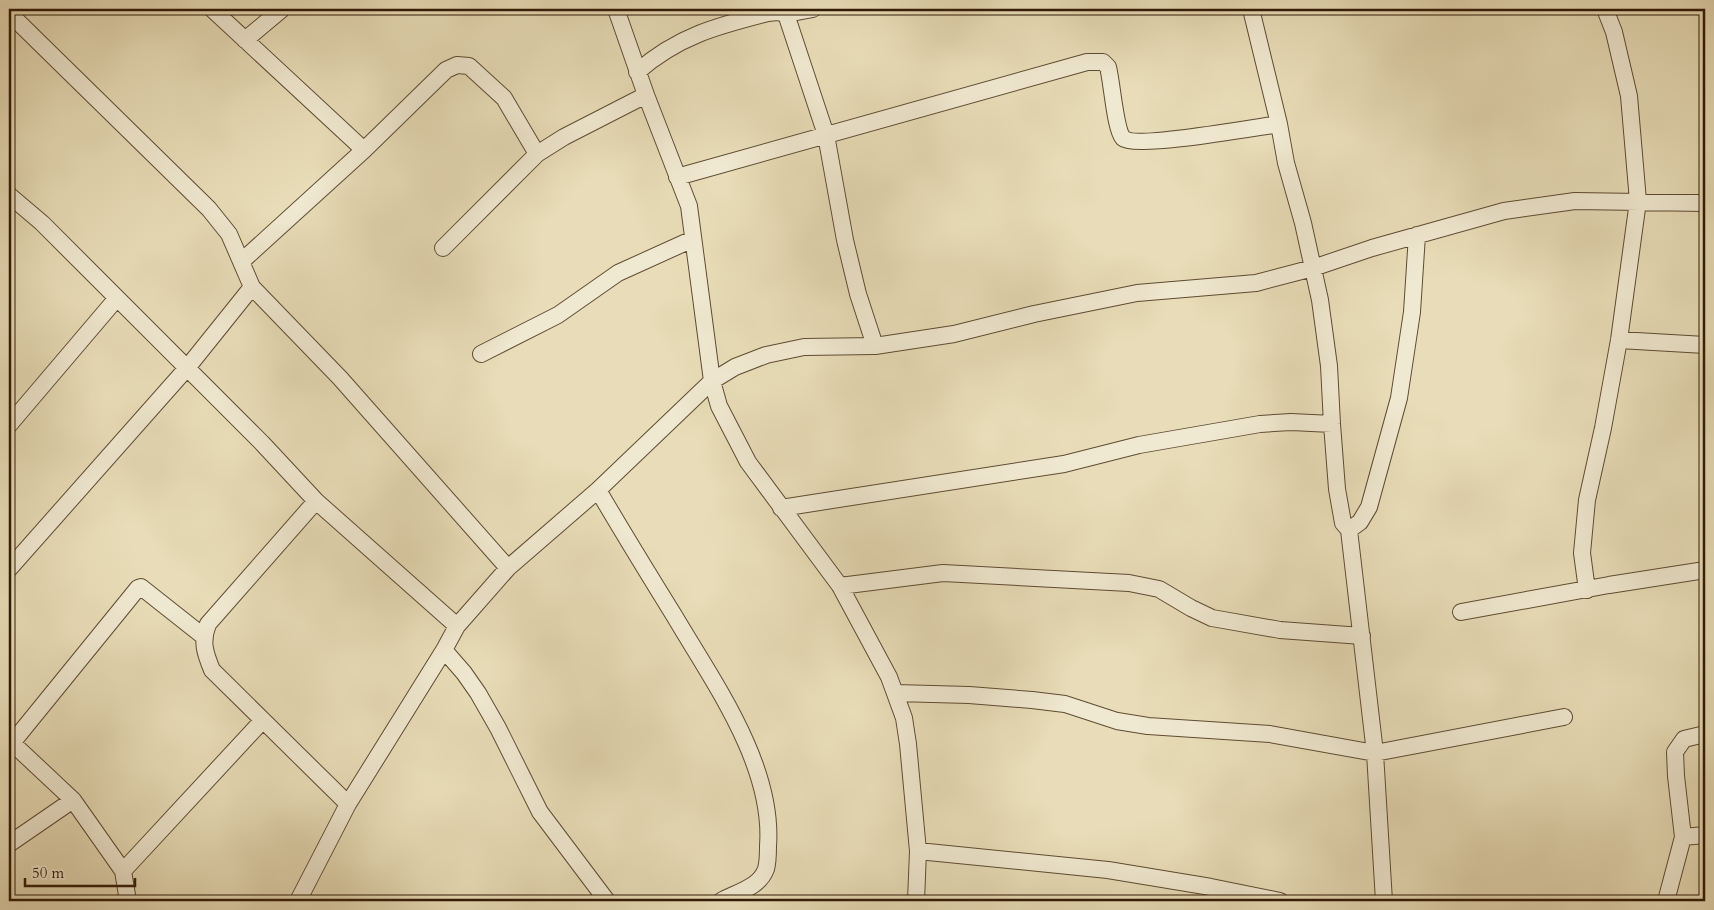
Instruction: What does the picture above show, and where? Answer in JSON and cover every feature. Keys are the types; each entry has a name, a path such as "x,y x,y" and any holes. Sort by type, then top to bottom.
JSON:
{"street":[{"path":"212,9 364,150"},
{"path":"246,40 282,9"},
{"path":"616,9 637,72 689,206 712,381 719,406 748,462 840,586 875,649 896,692 904,718 918,851 916,901"},
{"path":"637,72 653,58 676,43 702,32 768,13 786,14 813,9"},
{"path":"1251,9 1279,124 1286,163 1313,268 1330,366 1337,489 1343,523 1349,530 1375,753 1384,901"},
{"path":"1587,590 1582,553 1587,500 1603,428 1619,340 1638,201 1629,96 1614,32 1605,9"},
{"path":"9,13 209,209 229,234 252,287 340,378 508,568"},
{"path":"786,14 826,135 844,240 858,294 876,346"},
{"path":"677,177 1087,62 1102,62 1108,67 1118,126 1122,137 1128,140 1163,141 1279,124"},
{"path":"242,261 364,150 446,70 457,65 469,66 504,98 536,154"},
{"path":"443,248 536,154 564,137 646,95"},
{"path":"11,201 42,223 316,501 457,626"},
{"path":"298,901 348,804 457,626 508,568 598,490 712,381 735,368 766,355 804,347 876,346 954,334 1034,314 1136,293 1256,284 1417,235 1504,211 1575,201 1705,203"},
{"path":"1349,530 1360,522 1369,507 1399,398 1412,312 1417,235"},
{"path":"481,354 558,315 618,273 693,239"},
{"path":"9,569 187,368 252,287"},
{"path":"9,425 117,298"},
{"path":"1619,340 1705,345"},
{"path":"781,508 1064,464 1139,445 1260,424 1291,422 1332,424"},
{"path":"598,490 735,716 753,760 764,796 770,830 766,868 761,878 753,885 721,901"},
{"path":"316,501 208,624 203,636 206,656 212,670 348,804"},
{"path":"1461,612 1705,570"},
{"path":"840,586 944,573 1129,583 1159,589 1212,618 1280,630 1362,636"},
{"path":"128,901 123,871 73,800 10,741 138,588 141,587 203,636"},
{"path":"444,650 478,693 498,728 540,812 607,901"},
{"path":"896,692 969,695 1065,704 1117,721 1148,726 1270,734 1375,753 1564,717"},
{"path":"123,871 262,720"},
{"path":"1666,901 1683,837 1675,752 1684,739 1705,734"},
{"path":"9,844 73,800"},
{"path":"1683,837 1705,835"},
{"path":"918,851 1108,870 1211,887 1280,901"}]}
